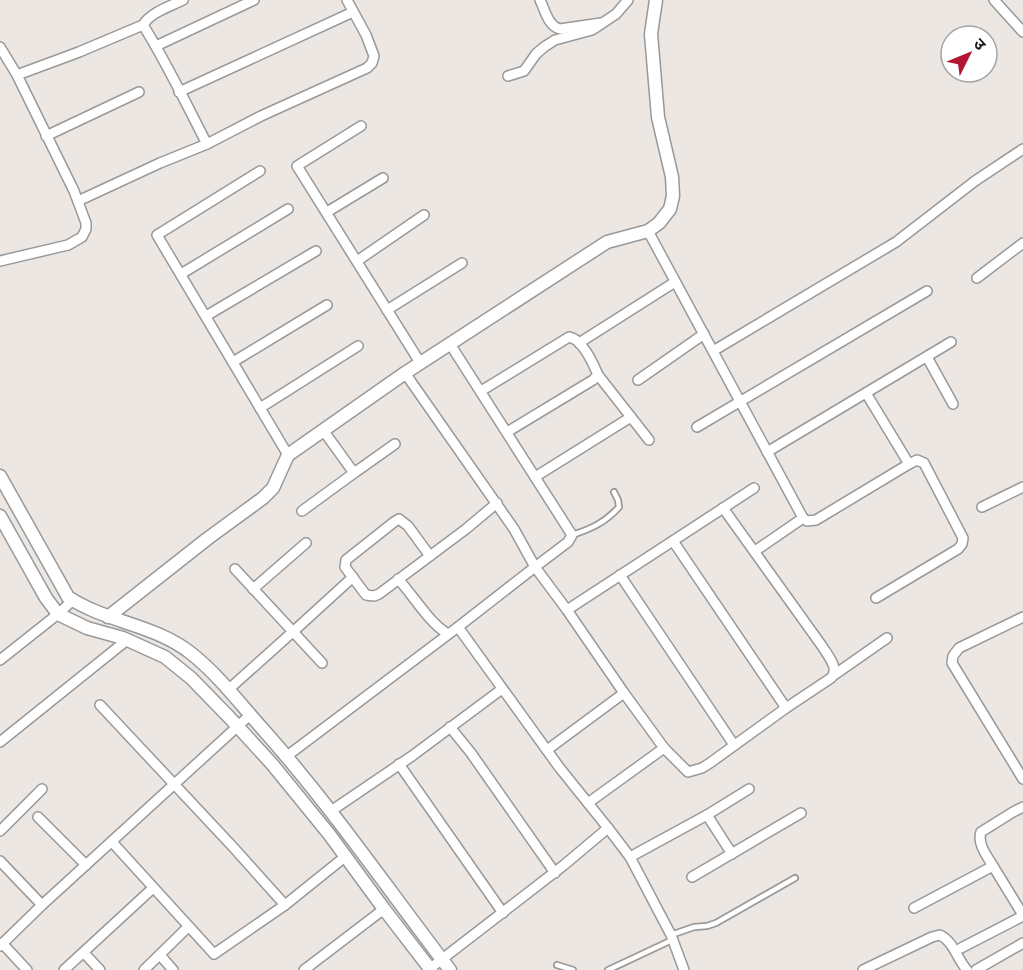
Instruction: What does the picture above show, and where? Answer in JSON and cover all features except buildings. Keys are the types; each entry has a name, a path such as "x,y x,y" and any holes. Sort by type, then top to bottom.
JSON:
{"street":[{"path":"17,75 143,25 152,15 183,0"},
{"path":"156,46 253,0"},
{"path":"78,201 207,144 261,116 367,68 374,56 366,34 347,0"},
{"path":"540,0 551,25 555,28 604,22"},
{"path":"508,76 524,71 543,47 555,40 592,30 616,14 628,0"},
{"path":"108,616 263,498 273,488 288,455 323,430 405,373 607,242 648,231 659,223 670,209 673,196 672,177 658,117 651,34 656,0"},
{"path":"993,0 1021,26"},
{"path":"179,92 353,12"},
{"path":"143,25 207,144"},
{"path":"0,47 17,75 78,201 86,223 82,237 68,245 0,261"},
{"path":"46,136 139,92"},
{"path":"362,126 297,166 420,364"},
{"path":"713,351 896,242 975,181 1023,149"},
{"path":"260,171 157,235 288,455"},
{"path":"327,212 383,178"},
{"path":"181,274 288,208"},
{"path":"357,261 424,215"},
{"path":"648,231 803,518 807,521 816,520 909,464 917,460 924,463 963,538 962,544 958,549 876,598"},
{"path":"977,278 1023,243"},
{"path":"206,316 316,251"},
{"path":"387,310 462,263"},
{"path":"579,342 675,282"},
{"path":"698,427 927,291"},
{"path":"233,362 327,305"},
{"path":"638,380 704,334"},
{"path":"481,391 569,336 579,342 593,362 598,375 649,440"},
{"path":"767,452 951,342"},
{"path":"286,756 568,542 572,534 450,344"},
{"path":"260,408 358,346"},
{"path":"927,357 953,404"},
{"path":"405,373 497,503 535,567 624,693 664,748 688,771 702,768 887,638"},
{"path":"507,432 598,375"},
{"path":"866,393 909,464"},
{"path":"535,477 631,417"},
{"path":"323,430 354,473"},
{"path":"302,511 395,444"},
{"path":"0,476 68,597 82,606 162,635 191,653 222,682 331,811 446,965"},
{"path":"982,507 1023,487"},
{"path":"567,610 754,488"},
{"path":"430,556 404,522 399,519 346,560 345,567 366,595 374,597 380,594 466,529 497,503"},
{"path":"723,508 822,646 834,668 834,675"},
{"path":"0,516 46,598 58,614 87,628 127,640 165,657 191,678 238,727 272,764 346,856 430,970 446,965 503,913 608,828"},
{"path":"755,551 803,518"},
{"path":"673,541 786,708"},
{"path":"254,589 306,543"},
{"path":"235,569 322,663"},
{"path":"620,575 734,745"},
{"path":"229,689 353,577"},
{"path":"398,579 440,630 448,634"},
{"path":"0,660 72,600"},
{"path":"1023,617 959,648 952,656 952,663 1023,779"},
{"path":"458,627 502,690 630,857 672,938 684,970"},
{"path":"0,742 127,640"},
{"path":"331,811 502,690"},
{"path":"547,750 624,693"},
{"path":"100,705 285,905"},
{"path":"27,970 1,944 250,715"},
{"path":"450,727 471,753 555,873"},
{"path":"588,803 664,748"},
{"path":"399,764 503,913"},
{"path":"0,831 42,789"},
{"path":"630,857 749,789"},
{"path":"961,948 1023,915 979,841 979,836 981,832 1023,807"},
{"path":"692,877 801,813"},
{"path":"707,815 732,854"},
{"path":"38,817 86,865"},
{"path":"112,842 214,954 285,905 346,856"},
{"path":"0,861 42,905"},
{"path":"914,908 993,866"},
{"path":"64,970 153,888"},
{"path":"304,970 384,909"},
{"path":"144,970 188,927"},
{"path":"863,970 940,935 947,938 967,970"},
{"path":"976,970 1023,944"},
{"path":"84,953 100,970"},
{"path":"160,955 173,970"}],"lane":[{"path":"572,534 595,527 614,512 619,507 614,492"},
{"path":"608,970 694,927 716,923 795,878"},
{"path":"557,965 573,970"}]}
